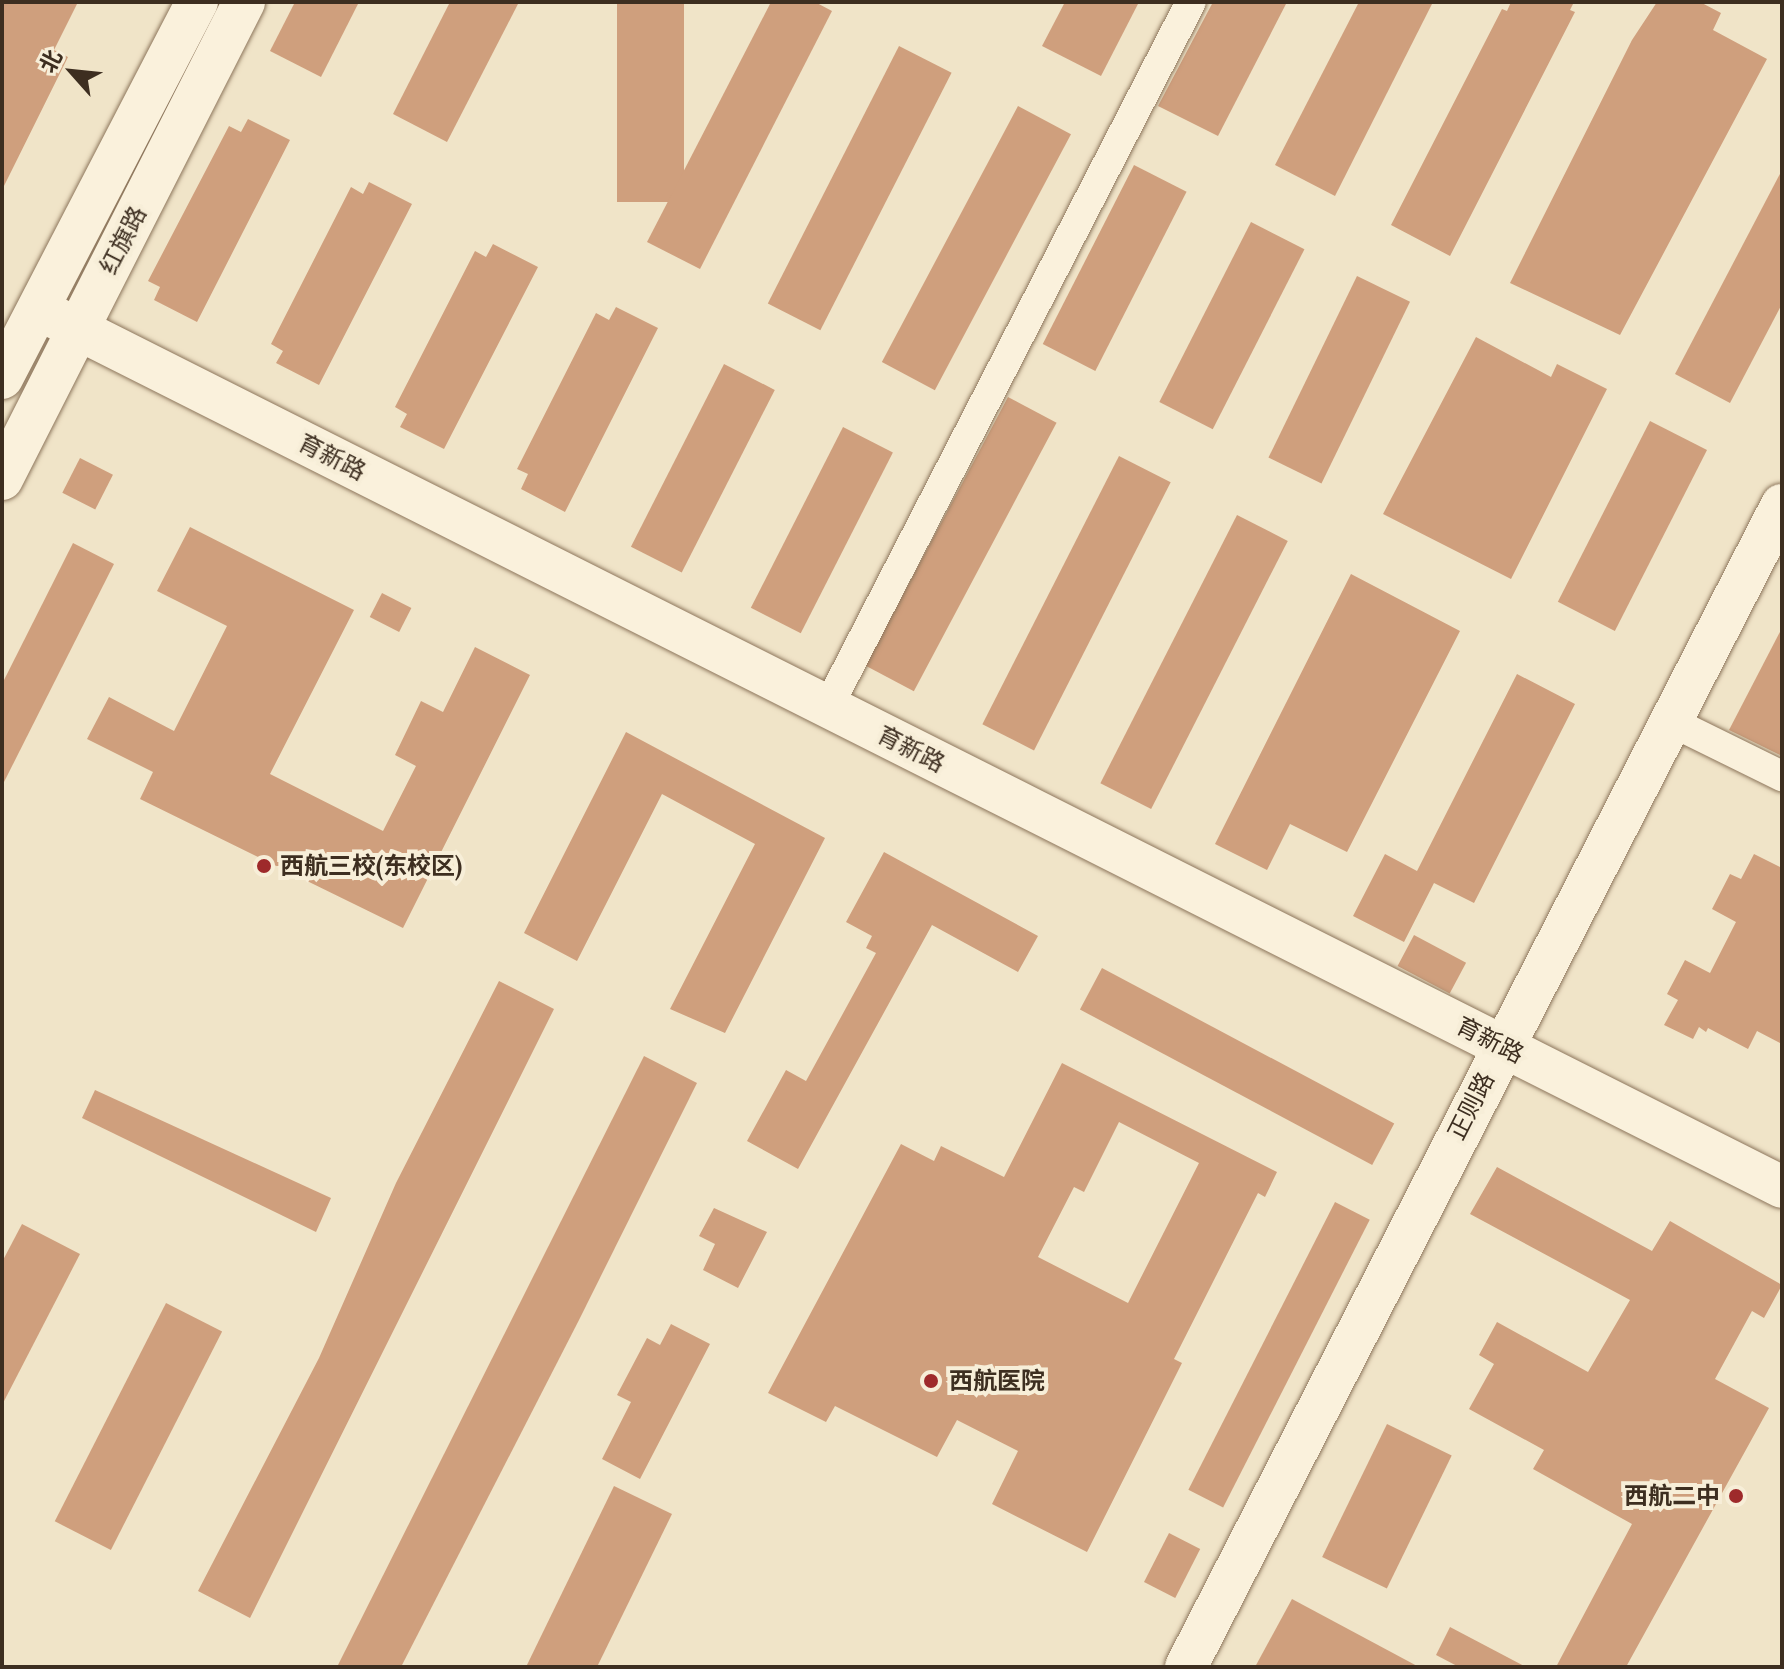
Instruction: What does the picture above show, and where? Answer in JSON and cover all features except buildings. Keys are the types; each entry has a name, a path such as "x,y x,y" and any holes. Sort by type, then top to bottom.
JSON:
{"street":[{"name":"红旗路","path":"2,378 40,310 197,2"},
{"name":"红旗路","path":"2,479 244,2"},
{"path":"828,707 1191,2"},
{"name":"育新路","path":"40,310 1782,1187"},
{"name":"正则路","path":"1186,1667 1501,1046 1782,505"},
{"path":"1670,721 1782,776"}],"place":[{"name":"西航三校(东校区)","path":"264,866"},
{"name":"西航医院","path":"931,1381"},
{"name":"西航二中","path":"1736,1496"}]}
